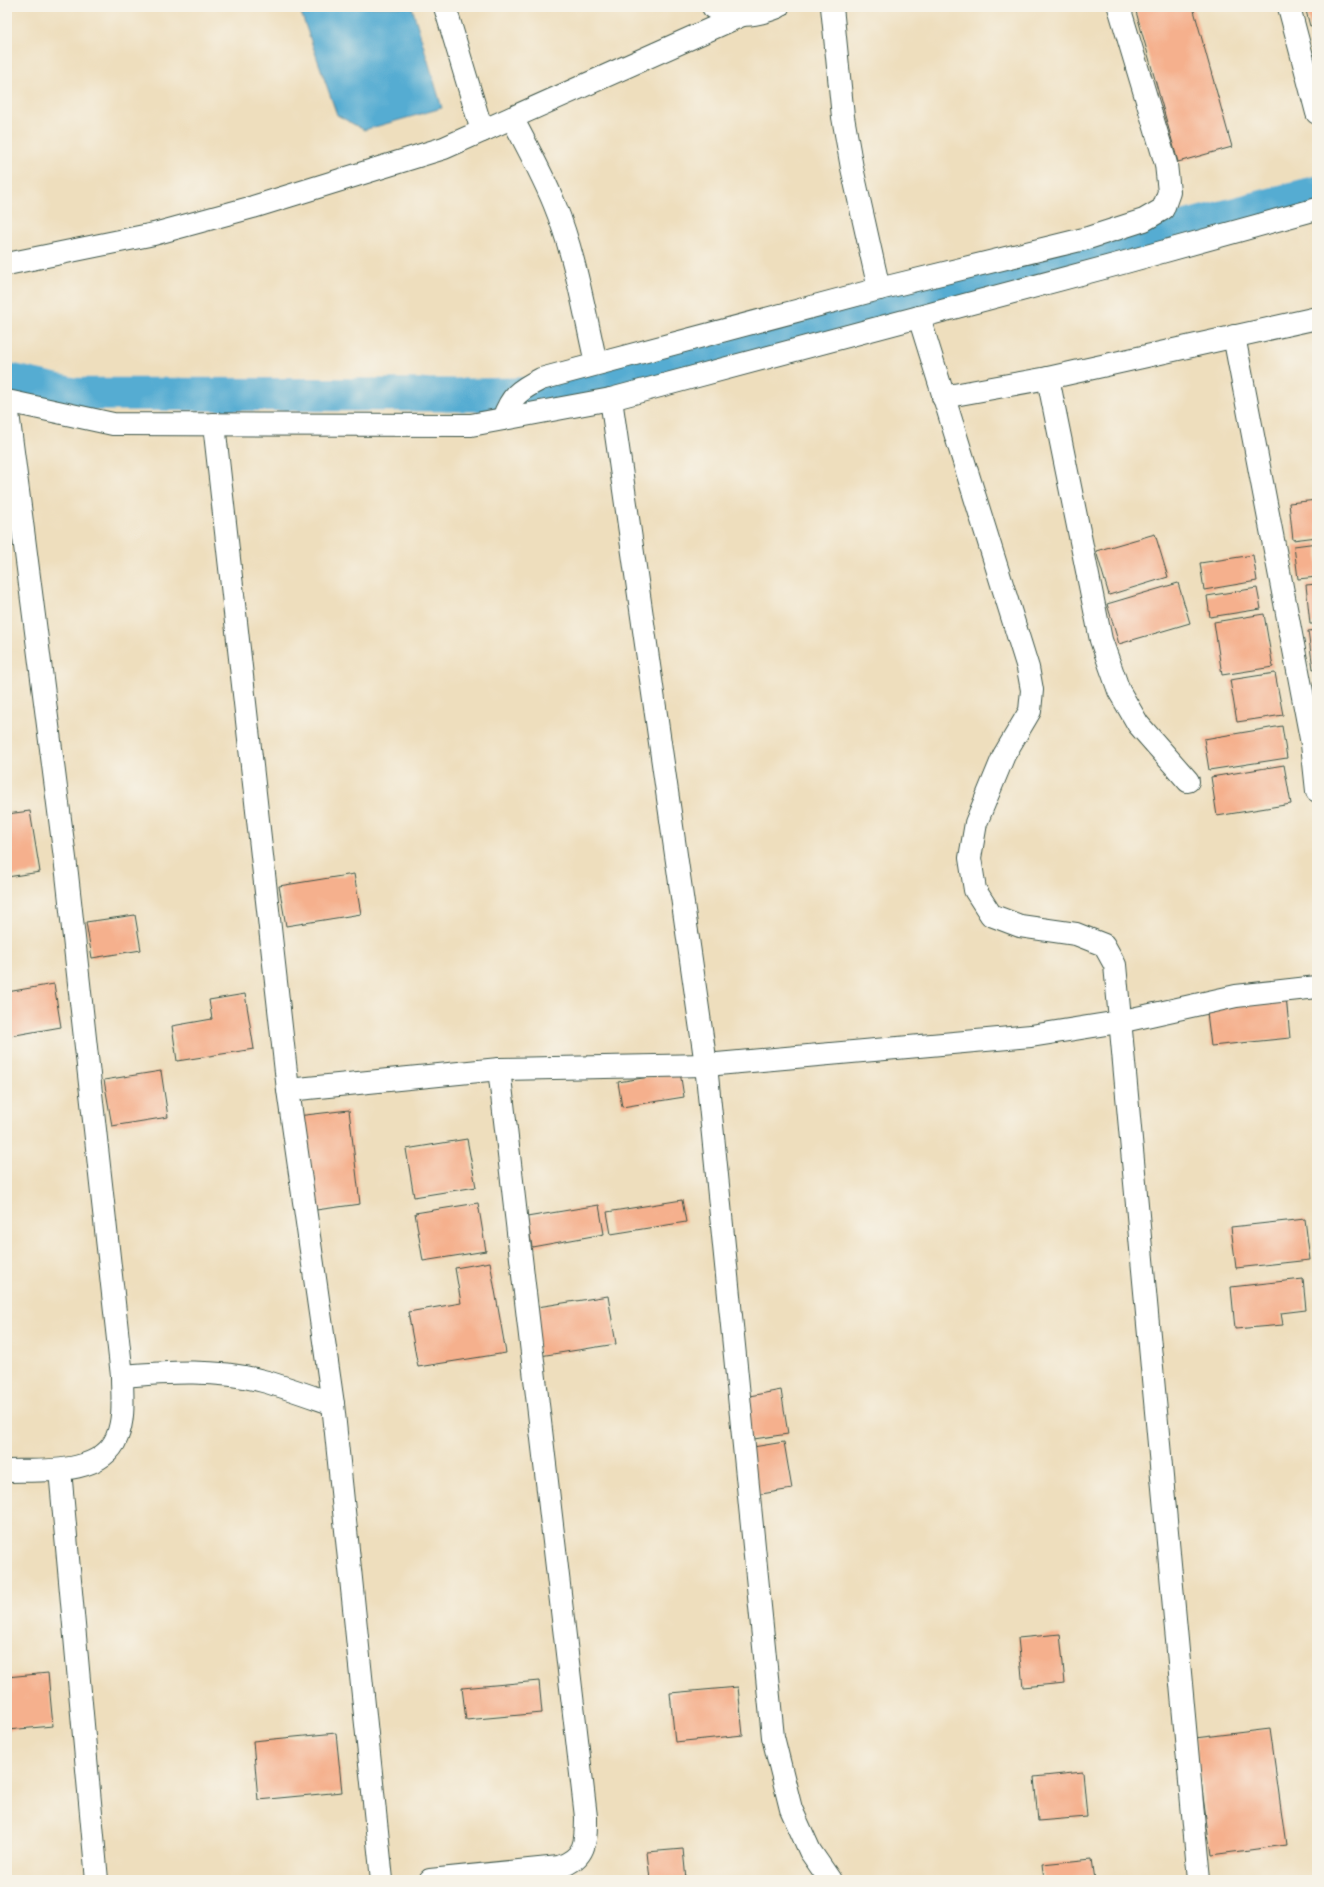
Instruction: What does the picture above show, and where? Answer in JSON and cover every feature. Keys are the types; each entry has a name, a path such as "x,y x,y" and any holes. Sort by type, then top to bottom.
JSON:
{"street":[{"path":"445,7 482,131"},
{"path":"713,7 740,16"},
{"path":"7,264 154,234 253,207 444,148 740,16 764,12 778,7"},
{"path":"832,7 844,124 852,168 879,289"},
{"path":"7,401 113,424 471,425 510,404 541,379 596,363 879,289 1088,238 1144,220 1163,209 1168,192 1166,164 1119,7"},
{"path":"1289,7 1317,113"},
{"path":"512,118 532,154 554,204 578,280 596,363"},
{"path":"510,404 611,399 1122,263 1317,209"},
{"path":"919,317 1028,668 1032,690 1030,711 1004,756 976,823 970,858 975,890 991,915 1020,926 1076,934 1104,945 1115,965 1119,1022 1199,1880"},
{"path":"944,397 1048,378 1317,318"},
{"path":"1234,336 1312,744 1317,792"},
{"path":"1048,378 1101,640 1119,691 1138,724 1188,781"},
{"path":"611,399 706,1065 773,1737 791,1809 810,1851 830,1880"},
{"path":"7,404 67,874 122,1376 123,1413 117,1438 105,1454 84,1466 60,1470 7,1472"},
{"path":"214,424 288,1090 333,1404 382,1880"},
{"path":"288,1090 499,1069 706,1065 1031,1036 1119,1022 1236,996 1317,987"},
{"path":"430,1880 559,1867 571,1863 580,1855 586,1841 586,1817 499,1069"},
{"path":"122,1376 171,1372 221,1373 263,1380 333,1404"},
{"path":"60,1470 97,1880"}],"water":[{"path":"299,7 412,7 442,108 364,130 337,115"}],"building":[{"path":"1193,7 1232,147 1178,162 1135,8"},
{"path":"1305,7 1317,7 1317,24 1310,26"},
{"path":"1317,500 1317,537 1293,540 1289,503"},
{"path":"1155,534 1168,577 1109,595 1096,551"},
{"path":"1317,543 1317,577 1298,579 1294,546"},
{"path":"1253,555 1257,581 1204,590 1200,563"},
{"path":"1178,583 1190,623 1119,644 1107,604"},
{"path":"1317,584 1317,624 1310,624 1306,585"},
{"path":"1257,588 1261,609 1210,617 1207,596"},
{"path":"1264,614 1273,667 1222,675 1214,622"},
{"path":"1317,630 1317,668 1313,669 1308,631"},
{"path":"1275,673 1283,715 1237,722 1230,680"},
{"path":"1282,726 1287,758 1209,770 1204,739"},
{"path":"1284,765 1291,804 1217,816 1211,777"},
{"path":"30,811 40,872 7,877 7,814"},
{"path":"354,874 361,914 286,926 279,886"},
{"path":"135,915 141,950 92,958 86,922"},
{"path":"54,984 61,1027 10,1036 7,1016 7,992"},
{"path":"245,994 254,1049 177,1061 172,1026 212,1019 209,1000"},
{"path":"1286,996 1290,1038 1211,1046 1206,1004"},
{"path":"161,1071 168,1117 112,1126 104,1080"},
{"path":"680,1072 684,1097 622,1107 618,1082"},
{"path":"349,1110 360,1204 309,1211 297,1116"},
{"path":"467,1139 476,1187 414,1197 406,1149"},
{"path":"682,1200 686,1222 611,1234 607,1212"},
{"path":"478,1203 486,1251 423,1261 415,1213"},
{"path":"599,1205 604,1234 532,1247 527,1217"},
{"path":"1305,1219 1310,1260 1236,1268 1231,1227"},
{"path":"490,1262 506,1353 418,1367 408,1312 461,1303 455,1268"},
{"path":"1303,1279 1306,1310 1281,1313 1283,1325 1235,1329 1231,1287"},
{"path":"608,1296 616,1344 540,1356 531,1308"},
{"path":"781,1390 788,1434 747,1440 739,1398"},
{"path":"784,1442 792,1489 755,1495 747,1448"},
{"path":"1060,1634 1065,1683 1023,1687 1018,1638"},
{"path":"48,1673 53,1726 7,1730 7,1677"},
{"path":"539,1681 542,1713 466,1720 462,1688"},
{"path":"738,1687 743,1735 675,1742 670,1693"},
{"path":"1270,1729 1286,1845 1211,1855 1195,1738"},
{"path":"336,1733 342,1792 258,1800 253,1741"},
{"path":"1083,1772 1087,1817 1038,1821 1034,1777"},
{"path":"683,1849 686,1880 650,1880 647,1852"},
{"path":"1092,1859 1095,1880 1044,1880 1042,1864"}],"waterway":[{"path":"7,379 74,394 475,395 553,393 1317,192"}]}
